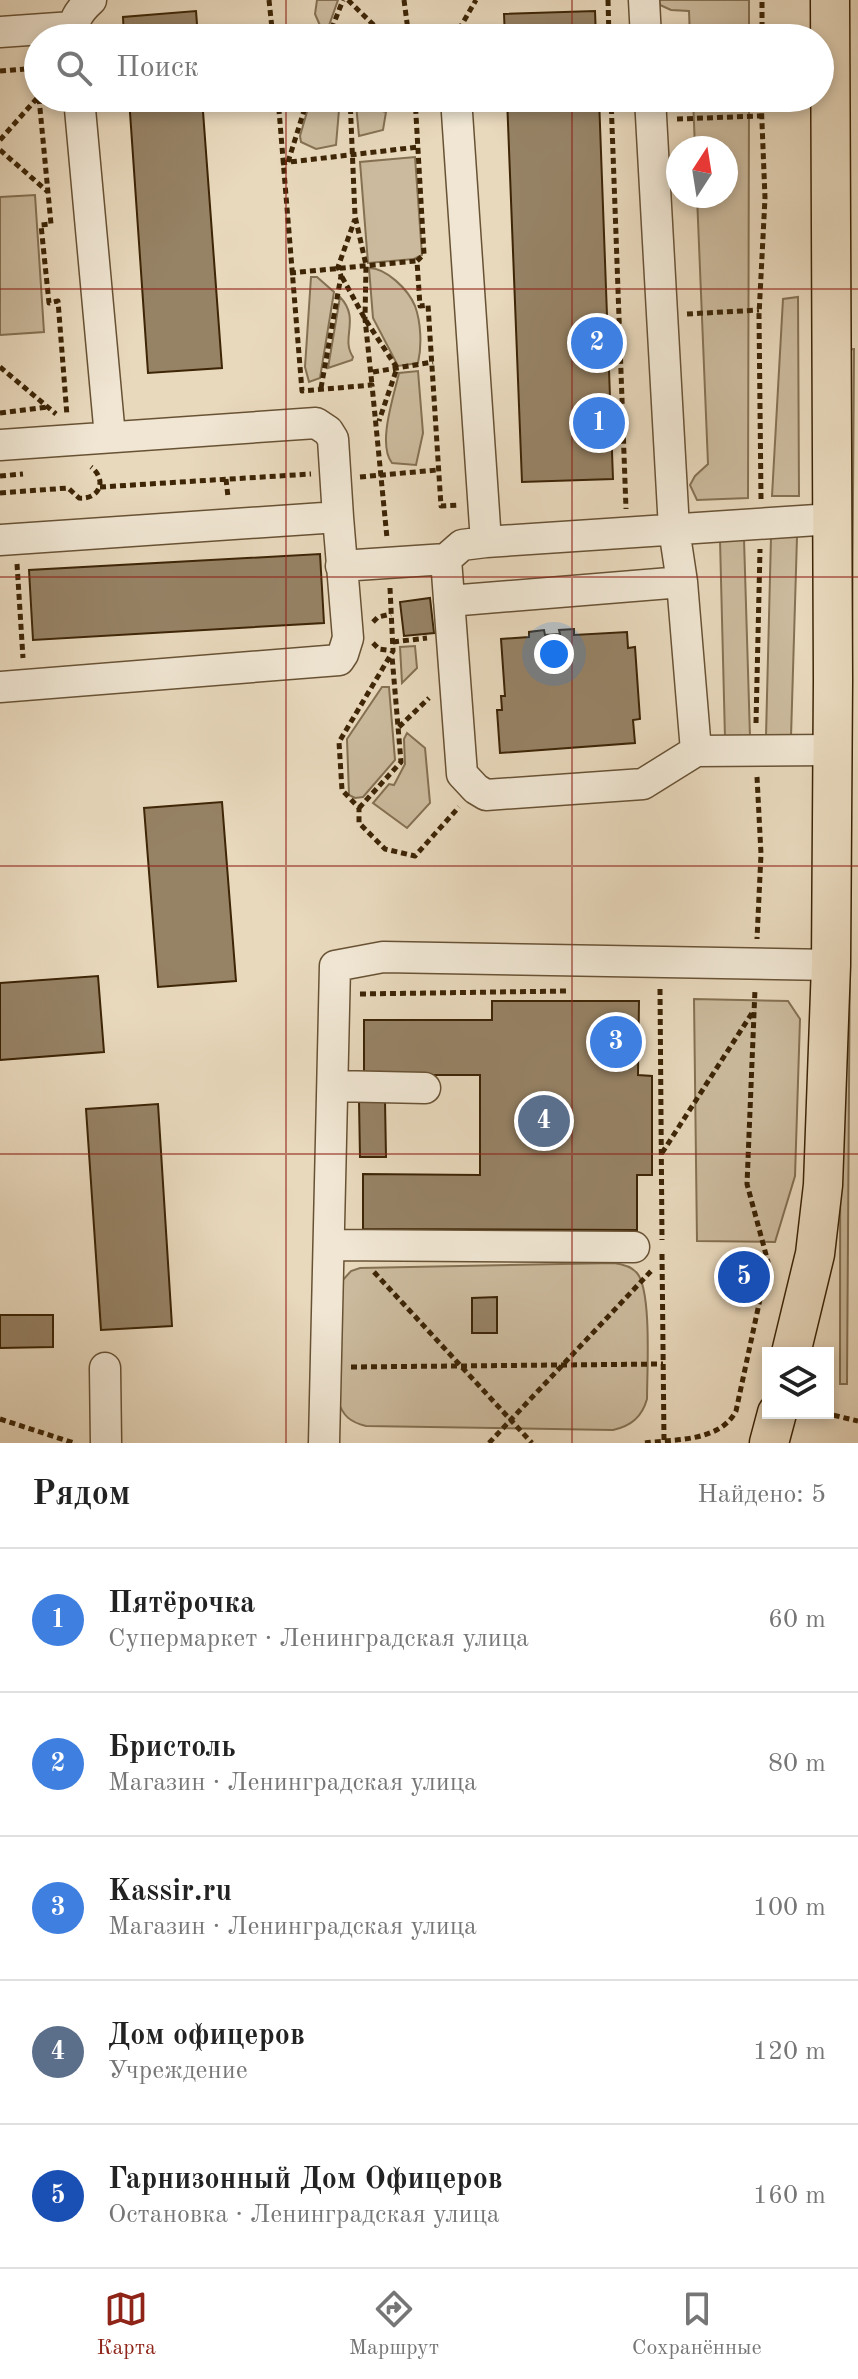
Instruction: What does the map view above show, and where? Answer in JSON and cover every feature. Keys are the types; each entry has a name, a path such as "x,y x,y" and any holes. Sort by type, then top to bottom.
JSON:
{"main road":[{"path":"830,0 831,24"},
{"path":"792,1347 815,1254 823,1185 831,965 833,750 846,681 832,519 845,342 834,91"},
{"path":"769,1443 775,1419"}],"lane":[{"path":"76,24 82,8 91,0"},
{"path":"644,0 645,24"},
{"path":"0,32 24,32"},
{"path":"80,112 110,437"},
{"path":"457,112 486,542"},
{"path":"650,112 674,529 682,582 696,751"},
{"path":"0,445 316,423 333,439 348,638 339,660 12,686"},
{"path":"8,540 338,517"},
{"path":"341,566 446,559 462,545 486,542 832,519"},
{"path":"446,559 462,774 486,795 643,784 696,751 833,750"},
{"path":"449,601 682,582"},
{"path":"324,1443 326,1367 339,1245 333,1086 335,966 383,957 831,965"},
{"path":"333,1086 425,1088"},
{"path":"339,1245 634,1247"},
{"path":"105,1368 106,1443"}],"path":[{"path":"269,0 272,24"},
{"path":"334,24 345,0 372,24"},
{"path":"404,0 407,24"},
{"path":"462,24 476,0"},
{"path":"608,0 609,24"},
{"path":"762,0 762,24"},
{"path":"0,71 24,69"},
{"path":"0,140 26,112"},
{"path":"0,367 67,423 58,301 49,303 41,225 51,224 40,112"},
{"path":"279,112 302,391 372,385"},
{"path":"284,163 303,112"},
{"path":"351,112 355,216 366,265 365,319 378,426 401,762 359,808 359,823 385,849 415,856 476,789"},
{"path":"290,273 417,261 424,254 416,112"},
{"path":"611,112 627,531"},
{"path":"611,121 640,112"},
{"path":"697,112 760,116"},
{"path":"760,112 765,198 759,310 761,524"},
{"path":"284,163 418,147"},
{"path":"0,150 47,191"},
{"path":"355,216 338,267 365,319 397,368"},
{"path":"417,261 420,306 428,305 441,506 484,503"},
{"path":"321,388 341,276"},
{"path":"662,316 759,310"},
{"path":"373,372 433,362"},
{"path":"378,426 397,368"},
{"path":"0,413 48,407"},
{"path":"0,493 68,488 84,499 94,495 100,487 97,471 83,466"},
{"path":"100,487 437,470"},
{"path":"0,476 29,474"},
{"path":"8,540 12,686"},
{"path":"393,642 433,637"},
{"path":"359,808 342,790 339,742 392,655"},
{"path":"398,727 437,691"},
{"path":"739,988 755,988"},
{"path":"664,1440 660,989 676,989"},
{"path":"335,994 580,991"},
{"path":"661,1154 754,1009"},
{"path":"339,1245 461,1366 532,1443"},
{"path":"489,1443 662,1259"},
{"path":"326,1367 663,1364"},
{"path":"645,1443 719,1431 731,1421 740,1393"},
{"path":"834,1415 858,1421"},
{"path":"0,1419 74,1443"}],"shaded area":[{"path":"317,0 338,0 330,24 319,24 315,14"},
{"path":"659,0 749,0 749,24 689,24 689,11 671,10 660,5"},
{"path":"307,112 339,112 336,145 316,149 301,142"},
{"path":"357,112 386,112 383,130 359,136"},
{"path":"694,112 749,112 748,498 697,500 690,485 708,464 697,208 738,208 738,136 695,136"},
{"path":"415,157 422,255 414,259 368,263 360,162"},
{"path":"35,195 44,332 0,335 0,197"},
{"path":"369,268 389,276 412,299 420,327 418,363 398,366 373,318"},
{"path":"311,277 317,277 334,292 320,378 309,382 305,367"},
{"path":"340,297 349,313 348,343 353,357 328,368"},
{"path":"798,297 799,496 772,496 783,299"},
{"path":"854,349 847,1384 840,1384 841,350"},
{"path":"418,371 423,433 416,465 392,463 388,455 386,432 399,373"},
{"path":"771,537 797,537 791,737 766,736"},
{"path":"744,539 750,737 725,738 720,540"},
{"path":"415,646 417,668 402,683 400,647"},
{"path":"382,687 389,687 395,760 363,797 355,798 349,795 347,739"},
{"path":"407,733 425,748 430,803 407,828 373,803 389,784 394,785 405,764 404,739"},
{"path":"694,999 788,1001 800,1019 795,1176 775,1242 697,1241"},
{"path":"614,1263 637,1273 642,1282 647,1314 647,1399 639,1416 625,1426 613,1430 366,1426 351,1420 342,1411 338,1401 341,1282 351,1271 360,1268"}],"building":[{"path":"196,11 197,24 123,24 123,17"},
{"path":"595,11 595,24 504,24 504,14"},
{"path":"130,112 203,112 222,368 148,373"},
{"path":"508,112 600,112 613,479 522,482"},
{"path":"320,554 324,623 33,640 29,570"},
{"path":"430,598 434,633 404,636 400,602"},
{"path":"574,629 574,635 627,632 628,648 635,647 640,719 633,720 635,743 500,753 497,710 502,710 501,696 505,696 501,639 529,637 529,632 544,630 545,635 560,634 559,630"},
{"path":"222,802 236,981 158,987 144,808"},
{"path":"98,976 104,1052 0,1060 0,983"},
{"path":"492,1001 639,1001 638,1075 652,1076 652,1175 637,1175 637,1230 363,1229 363,1174 480,1175 480,1075 364,1075 364,1020 492,1020"},
{"path":"359,1101 385,1101 386,1157 360,1157"},
{"path":"158,1104 172,1326 101,1330 86,1109"},
{"path":"497,1297 497,1333 472,1333 472,1298"},
{"path":"0,1315 53,1315 53,1347 0,1348"}],"place":[{"name":"Бристоль","path":"597,343"},
{"name":"Пятёрочка","path":"599,423"},
{"name":"Kassir.ru","path":"616,1042"},
{"name":"Дом офицеров","path":"544,1121"},
{"name":"Гарнизонный Дом Офицеров","path":"744,1277"}]}
